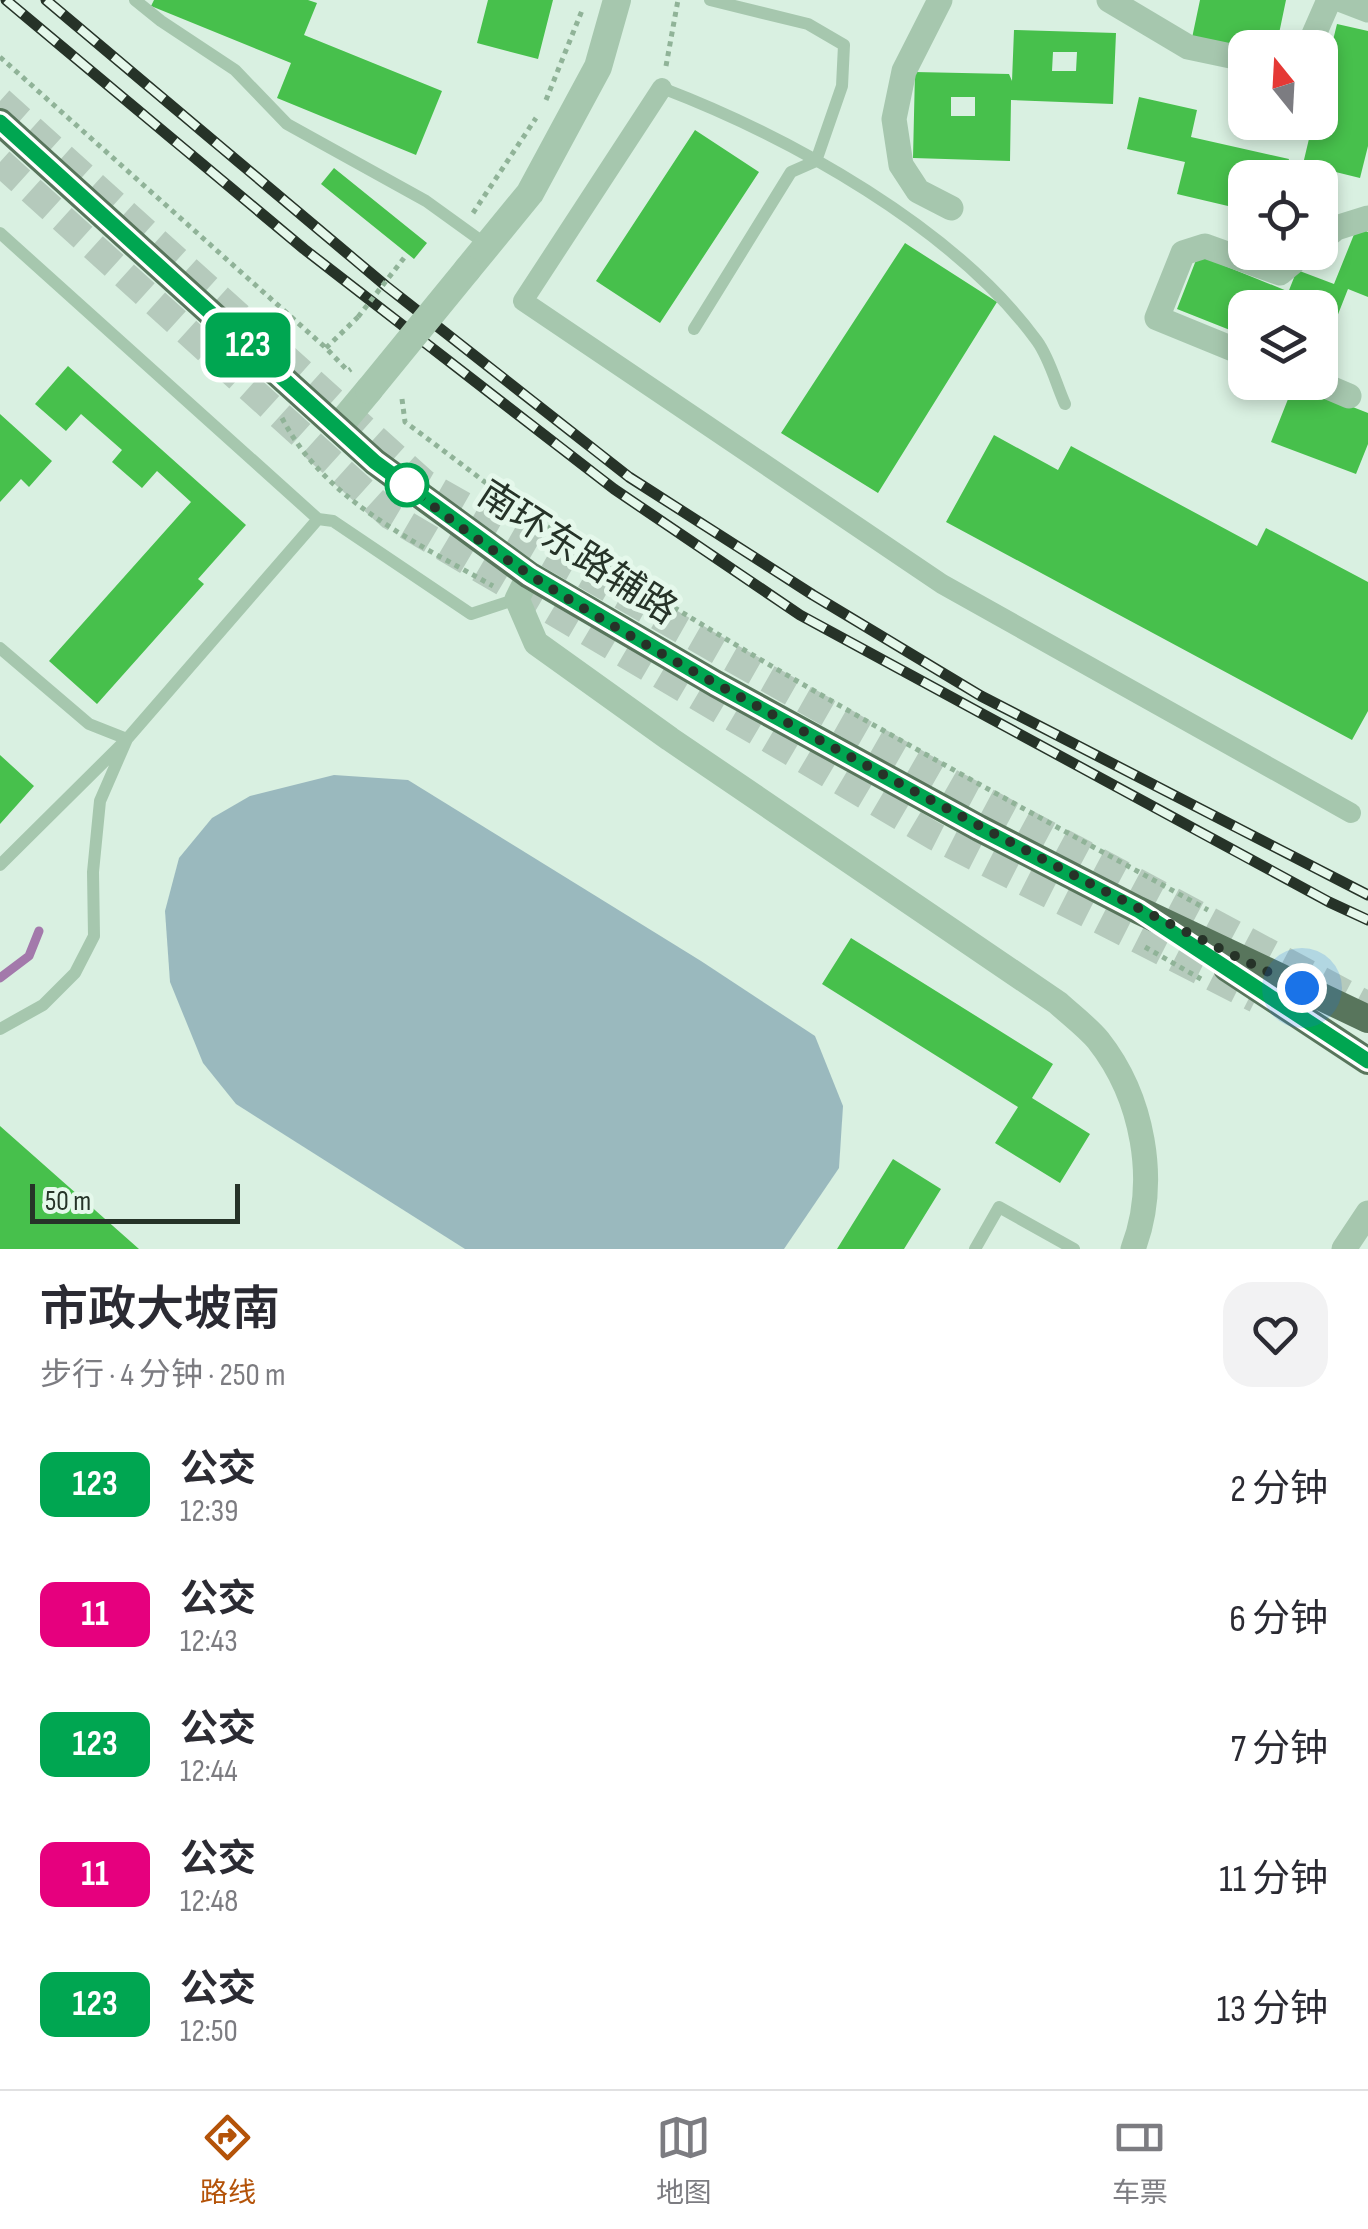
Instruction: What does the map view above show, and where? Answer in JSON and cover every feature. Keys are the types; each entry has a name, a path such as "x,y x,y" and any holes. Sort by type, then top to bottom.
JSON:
{"main road":[{"name":"南环东路辅路","path":"0,122 375,462 523,587 716,684 1138,910 1368,1019"},
{"name":"南环东路辅路","path":"1138,910 1368,1061"}],"street":[{"path":"339,426 530,194 598,66 616,0"},
{"path":"940,0 904,71 894,119 901,165 918,192 951,208"},
{"path":"1109,0 1188,46 1228,55"},
{"path":"1316,30 1329,0"},
{"path":"1342,0 1368,10"},
{"path":"662,88 524,301 942,584 1352,813"},
{"path":"1338,227 1368,218"},
{"path":"1228,255 1204,246 1184,253 1157,318 1228,347"},
{"path":"1338,391 1350,396"},
{"path":"523,587 536,643 1058,1003 1097,1039 1122,1077 1142,1145 1146,1196 1134,1249"},
{"path":"1344,1249 1368,1212"}],"lane":[{"path":"136,0 235,70 287,124 373,170 488,245"},
{"path":"694,329 791,172 816,161 842,86 844,45 808,24 710,0"},
{"path":"662,88 816,161 920,226 1005,302 1040,345 1064,404"},
{"path":"0,233 318,519 333,521 471,614 523,587"},
{"path":"0,866 127,739 318,519"},
{"path":"0,648 89,724 127,739"},
{"path":"0,1029 43,1005 76,972 94,936 93,872 100,801 127,739"},
{"path":"975,1249 999,1207 1074,1249"}],"path":[{"path":"462,228 544,107 587,0"},
{"path":"662,88 678,0"},
{"path":"0,58 348,371"},
{"path":"326,348 358,317 404,258"},
{"path":"402,399 405,422 544,524 734,642 982,786 1215,914"}],"shaded area":[{"path":"334,775 408,780 815,1036 843,1106 839,1168 784,1249 465,1249 236,1104 203,1063 170,982 165,911 179,858 212,818 250,796"}],"building":[{"path":"154,0 317,3 304,35 442,91 416,155 277,98 291,63 151,6"},
{"path":"488,0 553,0 538,59 477,43"},
{"path":"1200,0 1286,0 1280,30 1228,30 1228,45 1192,38"},
{"path":"1337,24 1368,31 1368,146 1360,178 1338,173 1338,160 1304,160 1309,140 1338,140"},
{"path":"1014,30 1116,33 1113,104 1011,100 1010,161 913,158 915,72 1009,74 1012,81","holes":["1053,52 1077,52 1076,71 1052,71","951,97 975,97 975,116 951,116"]},
{"path":"1139,97 1197,110 1191,137 1289,159 1228,160 1228,206 1177,194 1185,162 1127,149"},
{"path":"695,130 759,172 660,323 596,281"},
{"path":"334,168 427,243 414,259 321,184"},
{"path":"1357,227 1368,232 1368,297 1348,289 1338,314 1338,290 1289,290 1297,270 1334,284"},
{"path":"905,243 997,302 878,493 781,433"},
{"path":"1198,255 1285,290 1228,290 1228,329 1177,309"},
{"path":"68,366 246,525 198,579 204,584 97,704 49,661 191,502 157,471 142,488 112,462 122,450 81,414 66,431 35,404"},
{"path":"1288,400 1335,400 1368,413 1368,444 1356,474 1271,442"},
{"path":"0,414 52,461 29,487 21,479 0,502"},
{"path":"994,435 1058,470 1071,446 1257,546 1266,528 1368,582 1368,711 1352,740 946,522"},
{"path":"0,755 34,786 0,824"},
{"path":"851,938 1053,1064 1032,1098 1090,1134 1060,1183 995,1143 1018,1107 822,984"},
{"path":"0,1126 139,1249 0,1249"},
{"path":"893,1159 941,1189 904,1249 837,1249"}],"waterway":[{"path":"0,978 29,956 39,931"}],"tunnel":[{"path":"0,101 424,483 953,784 1367,1005"},
{"path":"0,162 391,516 934,836 1256,999"}],"railway":[{"path":"6,0 304,249 614,489 800,615 1368,920"},
{"path":"46,0 386,286 629,477 981,696 1368,895"}],"bus line":[{"name":"123","path":"0,122 375,462 530,575 716,684 1138,910 1368,1061"}],"route":[{"path":"407,485 530,575 716,684 1138,910 1302,988"}]}
